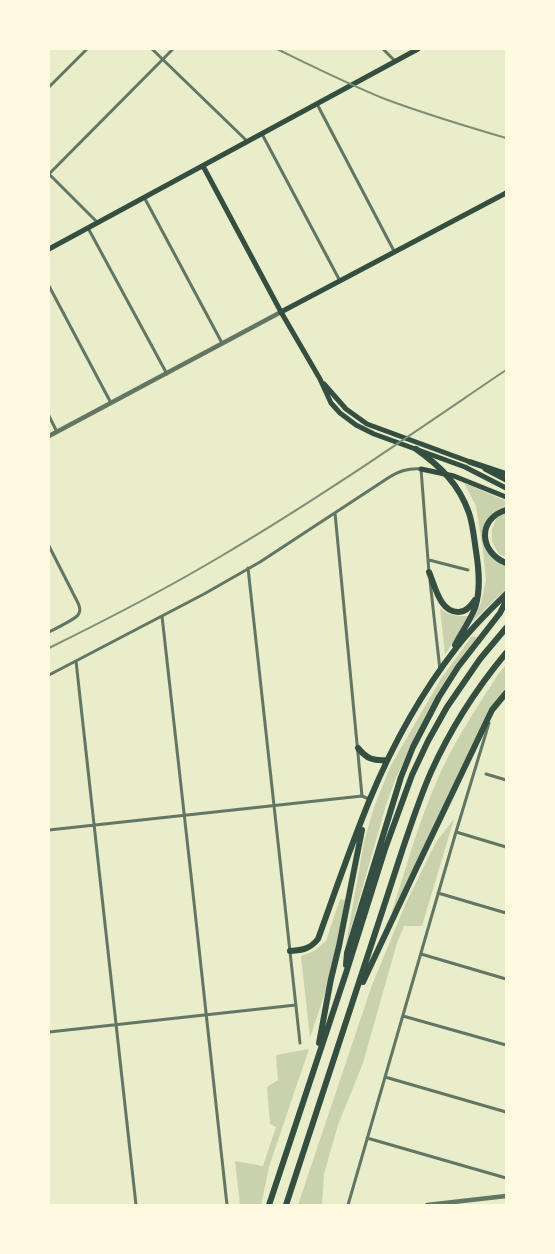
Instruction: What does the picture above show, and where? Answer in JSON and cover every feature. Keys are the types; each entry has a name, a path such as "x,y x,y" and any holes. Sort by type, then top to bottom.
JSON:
{"highway":[{"path":"413,448 438,465 452,481 463,498 472,524 479,568 478,592 473,613 448,659"},
{"path":"470,462 506,474"},
{"path":"506,510 492,518 487,525 485,534 489,551 506,563"},
{"path":"429,572 442,604 457,613 468,609 472,605 478,592"},
{"path":"290,951 312,946 318,939 365,811 388,760 418,705 448,659 479,620 506,594"},
{"path":"346,974 346,953 401,777 413,748 439,697 458,668 500,613 506,601"},
{"path":"269,1205 397,813 437,723 480,659 506,628"},
{"path":"286,1205 414,816 431,773 447,740 467,706 506,653"},
{"path":"350,1012 492,710 506,693"},
{"path":"358,748 365,756 373,759 388,760"},
{"path":"314,1069 365,811"}],"main road":[{"path":"49,249 418,49"},
{"path":"202,166 281,312 320,379 331,403 340,413 356,425 374,434 465,468 506,488"},
{"path":"281,312 506,193"},
{"path":"320,379 346,409 367,424 470,462 506,480"},
{"path":"421,469 454,476 506,497"}],"street":[{"path":"49,87 87,49"},
{"path":"152,49 248,141"},
{"path":"98,223 49,174 173,49"},
{"path":"382,49 395,61"},
{"path":"316,104 395,252"},
{"path":"262,133 340,281"},
{"path":"144,197 222,344"},
{"path":"88,228 167,374"},
{"path":"49,286 111,403"},
{"path":"49,436 281,312"},
{"path":"49,416 57,432"},
{"path":"49,675 204,594 400,471 414,468 421,469 429,572 440,670"},
{"path":"335,513 362,796"},
{"path":"49,546 80,607 78,615 49,632"},
{"path":"428,560 468,570"},
{"path":"248,568 300,1043"},
{"path":"162,616 227,1205"},
{"path":"76,661 136,1205"},
{"path":"348,1205 492,710"},
{"path":"486,774 506,780"},
{"path":"49,830 362,796 370,800"},
{"path":"456,832 506,847"},
{"path":"438,893 506,913"},
{"path":"421,954 506,979"},
{"path":"49,1032 296,1005"},
{"path":"403,1016 506,1045"},
{"path":"386,1077 506,1112"},
{"path":"367,1138 506,1178"},
{"path":"426,1205 506,1196"}],"green space":[{"path":"464,483 506,501 506,509 491,515 483,532 486,550 494,560 506,566 506,589 472,622 481,603 486,580 476,506"},
{"path":"506,513 506,557 499,554 492,542 492,529 497,517"},
{"path":"440,608 457,616 469,616 445,655"},
{"path":"472,636 477,638 415,739 395,780 386,805 345,949 364,842 374,807 391,765 442,677"},
{"path":"506,665 506,687 488,715 393,912 418,830 442,769 473,713"},
{"path":"454,819 422,926 404,926 397,943 363,1063 338,1125 324,1174 322,1205 298,1205 372,985 406,903 436,842"},
{"path":"340,899 346,900 329,981 310,1038 301,956 314,951 326,941"},
{"path":"309,1049 269,1167 261,1205 240,1205 235,1161 263,1166 276,1127 270,1124 267,1087 278,1080 276,1055"}],"railway":[{"path":"277,49 385,99 506,138"},
{"path":"49,648 202,568 366,465 506,370"}]}
